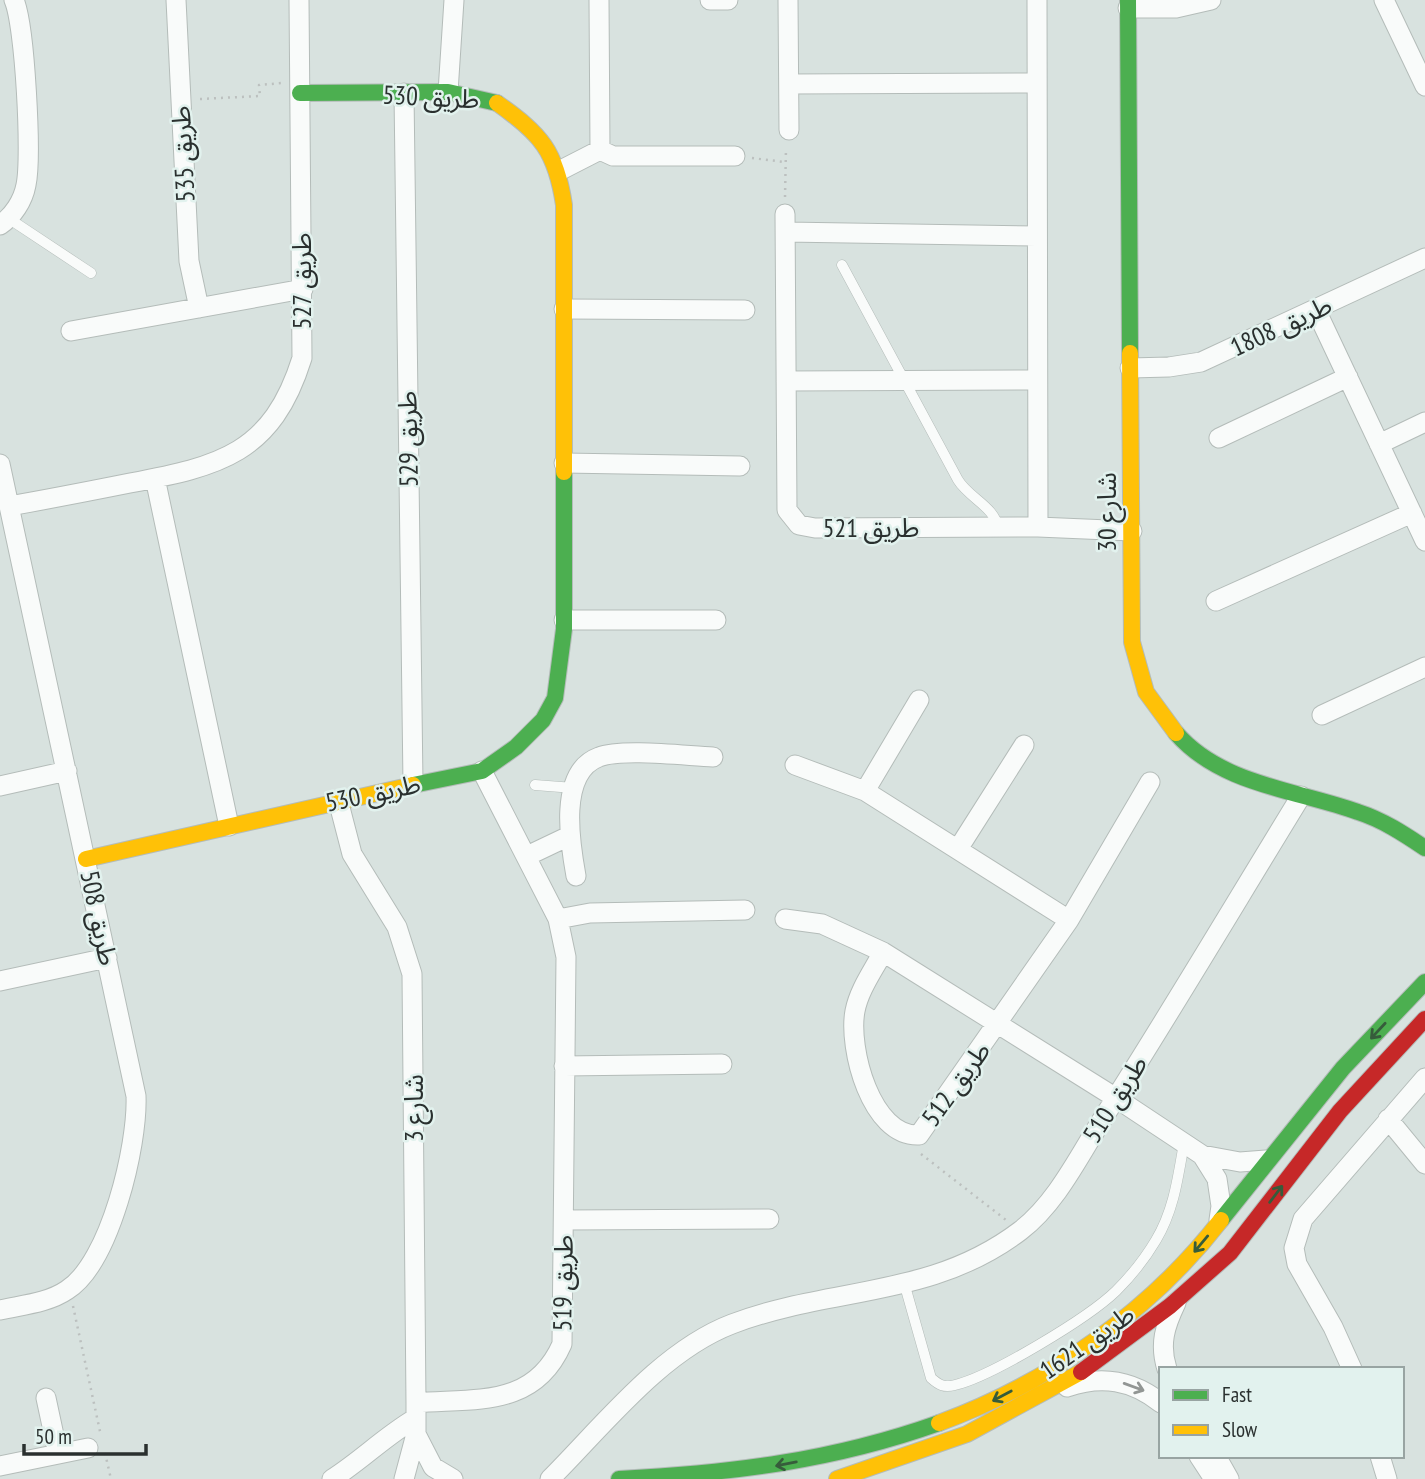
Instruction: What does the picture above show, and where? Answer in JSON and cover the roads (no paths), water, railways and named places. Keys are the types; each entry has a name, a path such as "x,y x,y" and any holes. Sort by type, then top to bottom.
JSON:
{"street":[{"path":"4,222 22,198 27,168 22,29 15,0"},
{"name":"طريق 535","path":"176,0 189,261 199,308"},
{"name":"طريق 527","path":"9,506 155,478 221,462 244,447 273,419 294,384 302,358 303,289 291,88 299,0"},
{"path":"448,92 454,0"},
{"path":"599,0 600,150"},
{"path":"710,0 729,0"},
{"path":"788,0 789,130"},
{"path":"1037,0 1038,527"},
{"path":"1128,4 1176,8 1211,0"},
{"path":"1384,0 1425,86"},
{"name":"شارع 30","path":"1128,4 1134,667 1147,696 1179,738 1211,763 1241,777 1392,826 1425,848"},
{"path":"789,84 1037,83"},
{"name":"طريق 530","path":"86,859 338,800 482,771 516,747 543,720 555,698 561,670 564,620 564,205 559,171 540,140 511,111 493,100 448,92 404,93 291,88"},
{"name":"طريق 529","path":"404,93 413,784"},
{"path":"600,150 613,156 735,156"},
{"path":"559,171 600,150"},
{"name":"طريق 521","path":"1037,236 786,223 787,510 799,525 814,528 1038,527 1132,531"},
{"name":"طريق 1808","path":"1130,368 1169,367 1201,362 1425,258"},
{"path":"71,331 303,289"},
{"path":"564,309 745,310"},
{"path":"1317,310 1425,541"},
{"path":"1219,438 1348,377"},
{"path":"786,381 1037,380"},
{"path":"1379,444 1425,422"},
{"path":"564,463 740,466"},
{"name":"طريق 508","path":"0,464 136,1096 135,1141 94,1262 69,1289 40,1301 0,1310"},
{"path":"155,478 229,826"},
{"path":"1216,601 1412,513"},
{"path":"564,620 716,620"},
{"path":"1322,715 1425,667"},
{"path":"865,791 919,700"},
{"path":"958,849 1024,746"},
{"path":"576,876 569,836 574,788 586,765 609,754 713,757"},
{"path":"795,765 865,791 1069,920"},
{"path":"0,786 67,771"},
{"name":"طريق 519","path":"416,1418 520,1391 537,1382 553,1364 562,1345 567,970 558,919 482,771"},
{"name":"طريق 512","path":"883,953 858,998 854,1048 862,1078 876,1104 889,1121 911,1135 919,1135 998,1026 1069,920 1150,782"},
{"name":"طريق 510","path":"550,1479 667,1362 701,1340 732,1324 842,1296 905,1286 972,1263 1020,1231 1041,1213 1116,1098 1301,796"},
{"name":"شارع 3","path":"338,800 352,854 397,927 412,974 416,1418 404,1479"},
{"path":"527,856 569,836"},
{"path":"558,919 590,912 745,910"},
{"name":"طريق 512","path":"785,919 832,927 883,953 1116,1098 1202,1155 1210,1166 1220,1192 1219,1220"},
{"path":"0,981 107,958"},
{"name":"طريق 1621","path":"619,1479 695,1475 861,1449 982,1406 1055,1368 1133,1310 1181,1266 1352,1059 1425,982"},
{"name":"طريق 1621","path":"838,1479 921,1454 982,1429 1056,1391 1101,1361 1177,1300 1240,1242 1331,1122 1425,1019"},
{"path":"564,1066 722,1064"},
{"path":"1351,1367 1333,1327 1297,1264 1296,1233 1303,1219 1425,1078"},
{"path":"1388,1119 1425,1164"},
{"name":"طريق 512","path":"1202,1155 1240,1162 1266,1160"},
{"name":"طريق 519","path":"564,1220 769,1219"},
{"path":"1167,1367 1162,1343 1166,1325 1177,1300"},
{"path":"1056,1391 1080,1382 1114,1380 1146,1391 1159,1401"},
{"path":"46,1398 58,1454"},
{"path":"332,1479 416,1418"},
{"name":"شارع 3","path":"416,1418 433,1467 453,1479"},
{"path":"0,1466 88,1448"},
{"path":"1200,1458 1214,1479"},
{"path":"1217,1458 1229,1479"},
{"path":"1381,1458 1387,1479"}],"lane":[{"path":"4,222 91,273"},
{"path":"842,265 963,488 992,512 998,528"},
{"path":"535,785 574,788"},
{"path":"905,1286 931,1378 941,1386 953,1386 990,1369 1063,1330 1116,1291 1155,1242 1167,1219 1177,1187 1184,1143"}]}
